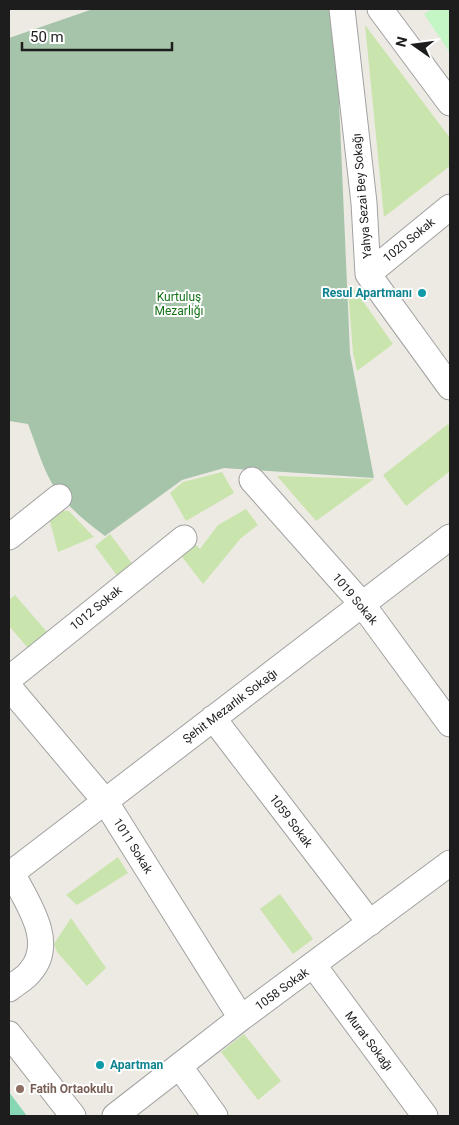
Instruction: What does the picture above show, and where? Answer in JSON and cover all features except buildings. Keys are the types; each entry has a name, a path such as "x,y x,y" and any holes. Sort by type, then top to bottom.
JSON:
{"street":[{"name":"Yahya Sezai Bey Sokağı","path":"342,9 364,203 368,274 450,387"},
{"path":"380,9 450,103"},
{"name":"1020 Sokak","path":"368,274 450,207"},
{"name":"1019 Sokak","path":"252,480 362,604 450,724"},
{"path":"9,537 59,497"},
{"name":"Şehit Mezarlık Sokağı","path":"10,874 450,536"},
{"name":"1012 Sokak","path":"9,680 184,538"},
{"name":"1011 Sokak","path":"9,687 105,801 241,1018"},
{"name":"1059 Sokak","path":"213,718 370,923"},
{"name":"1058 Sokak","path":"115,1116 241,1018 314,966 450,863"},
{"path":"9,988 31,972 39,956 41,941 39,926 10,874"},
{"name":"Murat Sokağı","path":"314,966 425,1116"},
{"path":"9,1034 73,1116"},
{"path":"180,1067 215,1116"}],"green space":[{"name":"Kurtuluş Mezarlığı","path":"93,9 335,9 350,353 374,478 224,468 182,480 105,536 77,513 58,493 46,471 28,424 9,421 9,38"},
{"path":"432,9 450,9 450,53 424,14"},
{"path":"365,25 450,138 450,166 384,217"},
{"path":"353,287 393,344 357,371 353,353 348,289"},
{"path":"448,424 450,428 450,471 406,506 383,475"},
{"path":"222,472 234,493 186,521 170,493 183,482"},
{"path":"277,476 374,479 316,521"},
{"path":"246,509 258,525 241,538 203,584 179,553 190,539 200,549 218,525"},
{"path":"47,510 69,511 94,537 58,552"},
{"path":"110,534 134,566 118,577 95,546"},
{"path":"15,595 47,632 28,648 9,626 9,600"},
{"path":"118,857 128,873 77,905 66,895"},
{"path":"280,894 313,939 293,954 260,909"},
{"path":"71,918 106,968 87,986 57,952 54,944"},
{"path":"244,1034 281,1081 258,1100 221,1052"},
{"path":"9,1092 27,1116 9,1116"}],"place":[{"name":"Resul Apartmanı","path":"422,293"},
{"name":"Apartman","path":"100,1065"},
{"name":"Fatih Ortaokulu","path":"20,1089"}]}
